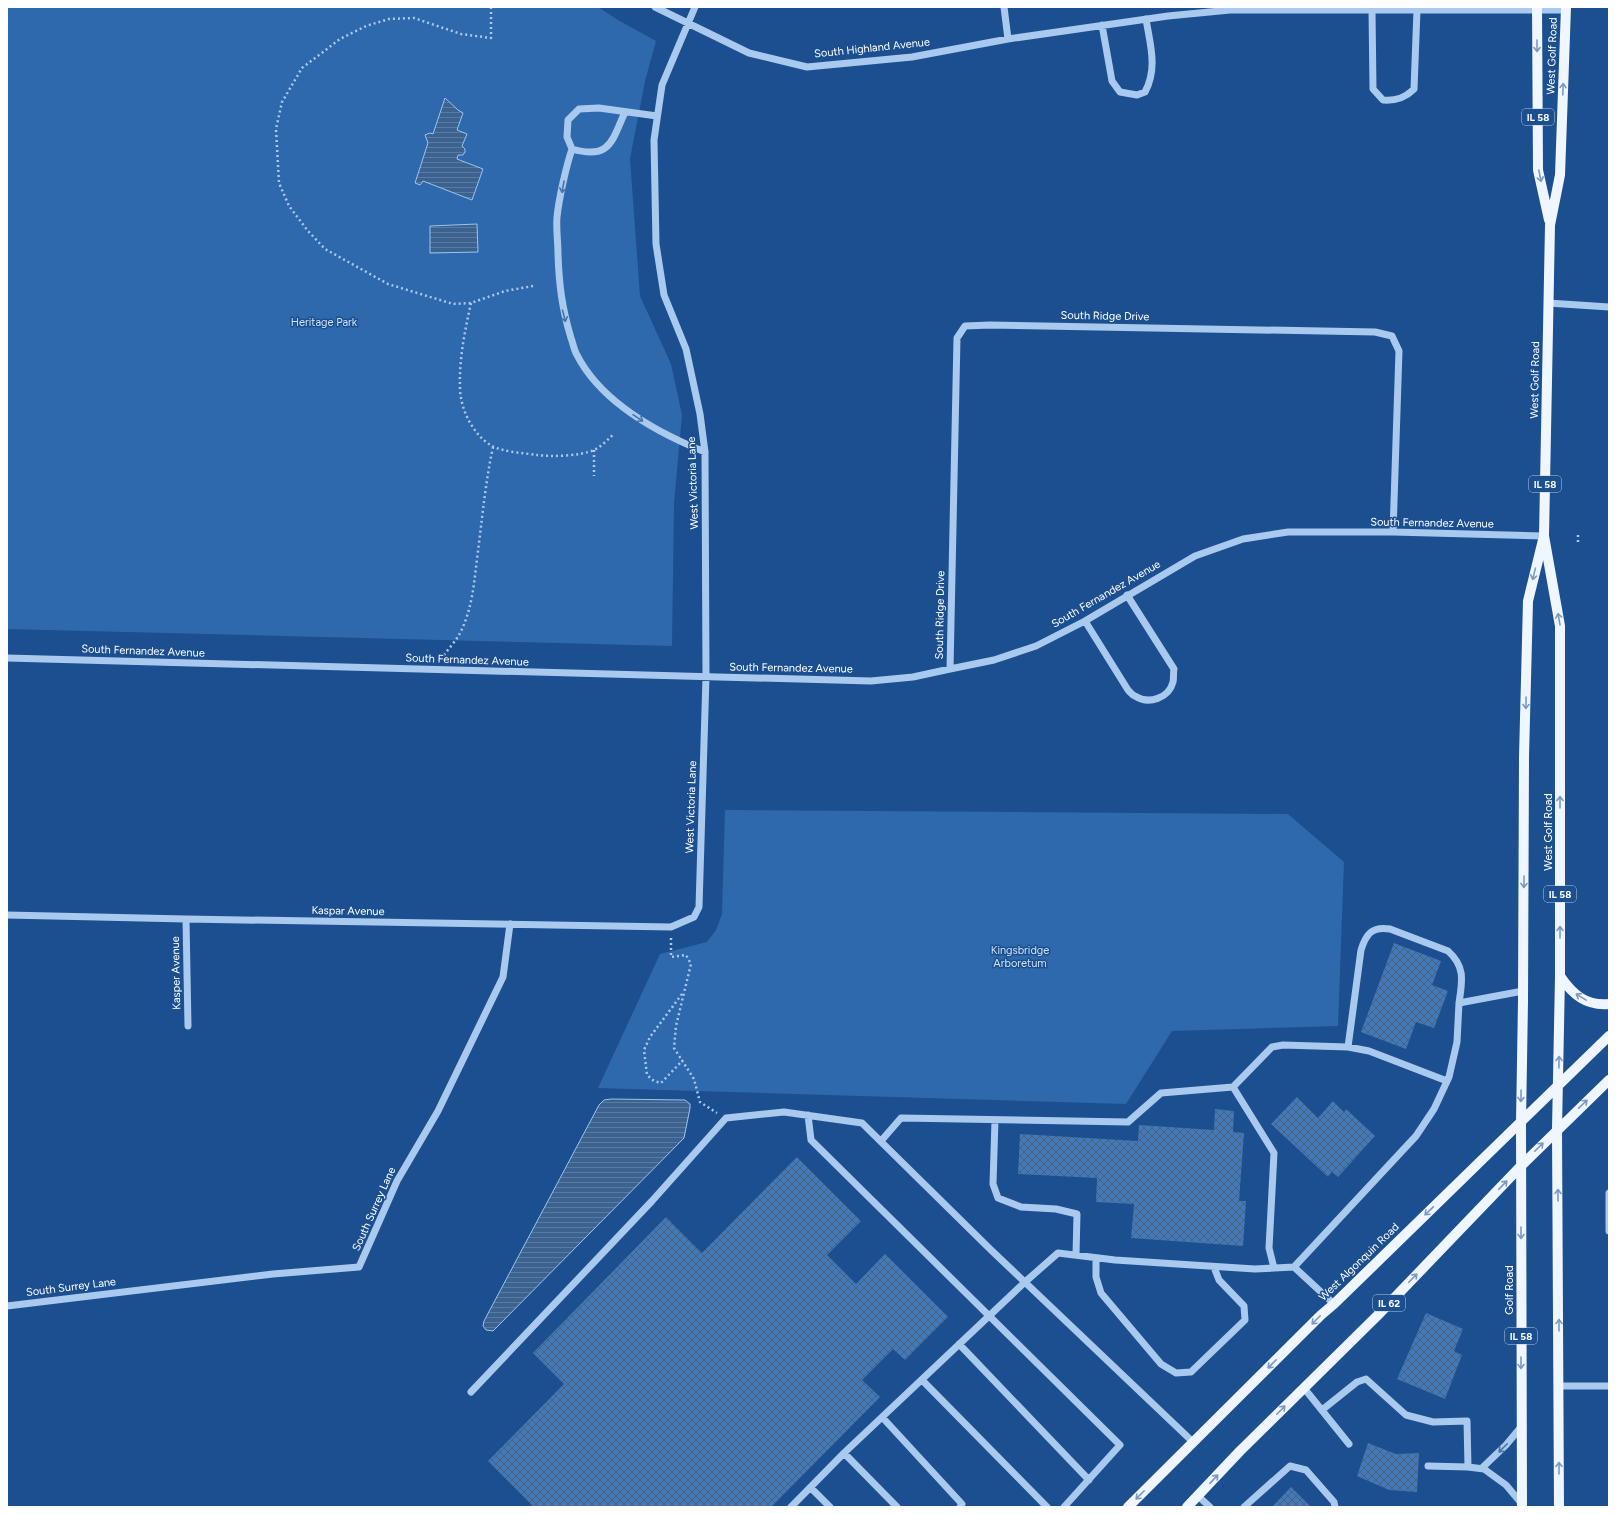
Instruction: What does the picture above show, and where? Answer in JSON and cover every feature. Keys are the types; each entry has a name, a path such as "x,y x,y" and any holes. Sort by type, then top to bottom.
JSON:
{"main road":[{"name":"West Golf Road","path":"1557,1129 1560,976 1560,626 1544,536 1550,225 1560,175 1566,8"},
{"name":"West Golf Road","path":"1537,9 1538,170 1550,225"},
{"name":"West Golf Road","path":"1521,1122 1524,758 1528,601 1544,536"},
{"path":"1560,976 1570,990 1582,999 1597,1005 1609,1004"},
{"name":"West Algonquin Road","path":"1128,1507 1321,1315 1609,1036"},
{"name":"IL 62","path":"1187,1507 1240,1451 1377,1316 1557,1129 1609,1080"},
{"name":"Golf Road","path":"1521,1122 1522,1506"},
{"name":"IL 58","path":"1557,1129 1559,1507"}],"street":[{"name":"South Highland Avenue","path":"655,7 748,53 806,67 912,57 1008,39 1102,25 1230,10 1566,8"},
{"name":"West Victoria Lane","path":"688,920 694,917 698,907 706,677 705,452 700,414 686,349 664,295 656,244 654,140 662,85 695,7"},
{"path":"1004,7 1008,39"},
{"path":"1372,10 1373,89 1383,100 1393,101 1407,96 1414,89 1417,10"},
{"path":"1102,25 1112,81 1120,92 1137,95 1145,92 1150,81 1153,61 1146,19"},
{"path":"657,116 599,108 579,109 568,120 567,136 572,149 557,217 559,277 563,314 577,355 595,382 624,408 652,427 680,442 705,452"},
{"path":"572,149 585,153 600,152 609,146 626,112"},
{"path":"1548,303 1609,307"},
{"name":"South Ridge Drive","path":"950,670 957,338 965,326 990,325 1367,331 1392,336 1399,351 1393,532"},
{"name":"South Fernandez Avenue","path":"7,658 871,681 913,677 950,670 994,660 1036,646 1085,621 1195,556 1243,539 1288,532 1393,532 1544,536"},
{"path":"1085,621 1128,690 1135,696 1147,701 1160,698 1168,692 1173,682 1174,669 1127,595"},
{"name":"Kaspar Avenue","path":"7,915 671,927 688,920"},
{"name":"Kasper Avenue","path":"186,919 188,1026"},
{"name":"South Surrey Lane","path":"7,1306 273,1274 359,1267 397,1181 438,1111 503,978 510,924"},
{"path":"791,1507 844,1453 1025,1282 1058,1253 1096,1258 1255,1269 1294,1267 1416,1136 1434,1110 1447,1081 1457,1042 1459,1003 1462,982 1461,968 1455,958 1448,951 1390,929 1381,928 1372,931 1364,938 1361,950 1348,1048"},
{"path":"1459,1003 1523,991"},
{"path":"881,1142 901,1118 1128,1122 1161,1094 1233,1087 1272,1047 1348,1048 1369,1051 1447,1081"},
{"path":"1233,1087 1274,1153 1269,1248 1274,1268"},
{"path":"471,1392 652,1201 726,1118 784,1112 862,1123 1025,1282 1193,1442"},
{"path":"808,1115 811,1140 1120,1445 1064,1507"},
{"path":"995,1120 993,1184 998,1198 1021,1207 1056,1209 1077,1214 1076,1256"},
{"path":"1609,1193 1609,1231"},
{"path":"1096,1258 1096,1277 1101,1293 1161,1364 1176,1373 1192,1372 1245,1320 1244,1306 1219,1280 1214,1266"},
{"path":"1294,1267 1334,1304"},
{"path":"959,1344 1089,1480"},
{"path":"1322,1410 1357,1382 1366,1379 1406,1415 1433,1422 1467,1422 1468,1467"},
{"path":"922,1380 1047,1507"},
{"path":"1559,1386 1609,1386"},
{"path":"1304,1388 1349,1444"},
{"path":"882,1417 962,1506"},
{"path":"1482,1468 1506,1446 1521,1427"},
{"path":"844,1453 894,1506"},
{"path":"1244,1507 1290,1466 1306,1470 1335,1504"},
{"path":"1428,1466 1482,1468 1506,1485 1522,1506"},
{"path":"811,1488 830,1507"},
{"path":"1198,1496 1210,1507"}],"path":[{"path":"490,7 491,38 461,34 414,18 389,19 366,26 340,39 302,68 282,102 276,129 279,183 289,206 308,231 325,249 388,284 453,304 471,303 505,291 533,286"},
{"path":"471,303 464,335 460,388 463,404 470,423 480,437 493,447 516,452 540,455 565,455 594,450 613,435"},
{"path":"444,655 459,636 465,624 471,604 484,505 486,477 493,447"},
{"path":"594,450 594,476"},
{"path":"1578,535 1578,542"},
{"path":"671,927 671,957 686,955 691,964 676,1026 674,1048 694,1079 700,1102 726,1118"},
{"path":"682,1060 661,1083 647,1075 644,1050 650,1037 684,992"}],"green space":[{"name":"Heritage Park","path":"7,7 598,7 656,41 645,81 630,159 640,296 671,364 682,415 674,503 672,646 7,629"},
{"name":"Kingsbridge Arboretum","path":"725,810 1288,814 1344,862 1338,1026 1172,1031 1126,1104 598,1088 660,954 707,942 716,930 722,914"}],"shaded area":[{"path":"445,98 463,113 457,130 467,134 462,146 465,149 465,152 463,155 458,155 457,159 483,169 472,200 423,181 420,185 415,183 428,143 425,135 430,133 433,134"},
{"path":"477,224 478,252 430,253 430,226"},
{"path":"604,1100 685,1100 690,1104 690,1108 684,1138 493,1331 486,1330 483,1326 484,1321 599,1105"}],"building":[{"path":"1394,943 1441,961 1432,985 1448,991 1434,1028 1416,1022 1406,1049 1361,1032"},
{"path":"1297,1097 1318,1118 1333,1101 1344,1112 1346,1109 1375,1136 1338,1177 1332,1172 1328,1177 1271,1124"},
{"path":"1215,1109 1234,1111 1233,1132 1244,1133 1239,1201 1246,1201 1243,1246 1131,1238 1134,1204 1096,1202 1097,1178 1018,1174 1020,1134 1138,1141 1139,1125 1214,1130"},
{"path":"797,1157 861,1221 827,1255 856,1284 885,1254 948,1317 905,1360 893,1349 862,1380 880,1397 771,1507 534,1507 488,1461 564,1384 533,1353 666,1217 702,1253"},
{"path":"1426,1313 1463,1329 1454,1351 1462,1355 1445,1399 1397,1379"},
{"path":"1368,1443 1396,1454 1419,1453 1417,1492 1389,1490 1357,1476"},
{"path":"1291,1487 1311,1507 1272,1507"}]}
